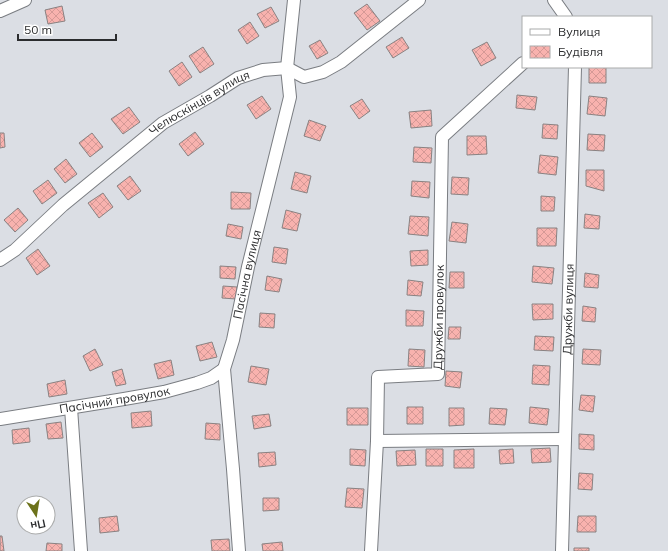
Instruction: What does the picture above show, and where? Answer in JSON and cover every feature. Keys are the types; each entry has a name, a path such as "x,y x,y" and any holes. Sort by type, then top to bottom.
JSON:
{"street":[{"path":"0,11 25,0"},
{"name":"Пасічна вулиця","path":"239,551 224,369 233,340 248,267 290,96 286,68 294,0"},
{"path":"286,68 304,77 323,72 341,62 419,0"},
{"path":"554,0 565,16"},
{"name":"Дружби провулок","path":"371,551 378,377 438,374 442,136 522,64"},
{"name":"Челюскінців вулиця","path":"0,260 15,250 63,205 163,123 238,78 263,70 286,68"},
{"name":"Дружби вулиця","path":"562,551 575,68"},
{"name":"Пасічний провулок","path":"0,419 164,392 211,378 224,369"},
{"path":"71,408 81,551"},
{"path":"376,441 565,439"}],"building":[{"path":"367,4 380,21 367,30 354,13"},
{"path":"62,6 65,21 48,24 45,10"},
{"path":"271,7 279,21 265,28 257,14"},
{"path":"250,22 259,36 247,44 238,30"},
{"path":"402,37 409,48 393,58 386,47"},
{"path":"320,40 328,53 317,59 309,46"},
{"path":"487,42 496,58 481,66 472,50"},
{"path":"203,47 214,64 200,73 189,56"},
{"path":"182,62 192,77 179,86 169,71"},
{"path":"589,68 606,68 606,83 589,83"},
{"path":"517,95 537,97 535,110 516,108"},
{"path":"262,96 271,109 256,119 247,105"},
{"path":"589,96 607,98 605,116 587,114"},
{"path":"362,99 370,111 359,119 350,106"},
{"path":"129,107 140,122 123,134 111,119"},
{"path":"431,110 432,126 411,128 409,112"},
{"path":"309,120 326,126 320,141 304,136"},
{"path":"543,124 558,125 557,139 542,138"},
{"path":"195,132 204,144 188,156 179,144"},
{"path":"0,133 4,133 5,147 0,148"},
{"path":"92,133 103,147 90,157 79,143"},
{"path":"588,134 605,135 604,151 587,150"},
{"path":"467,136 486,136 487,154 467,155"},
{"path":"414,147 432,148 431,163 413,162"},
{"path":"540,155 558,157 556,175 538,173"},
{"path":"66,159 77,174 65,183 54,169"},
{"path":"586,170 604,170 604,191 586,186"},
{"path":"295,172 311,176 307,193 291,189"},
{"path":"130,176 141,191 128,200 117,186"},
{"path":"452,177 469,178 468,195 451,194"},
{"path":"48,180 57,193 42,204 33,191"},
{"path":"412,181 430,182 429,198 411,196"},
{"path":"231,192 251,193 250,209 231,209"},
{"path":"103,193 113,207 99,218 88,203"},
{"path":"541,196 555,197 554,211 541,211"},
{"path":"18,208 28,220 15,232 4,220"},
{"path":"286,210 301,214 297,231 282,228"},
{"path":"585,214 600,216 599,229 584,228"},
{"path":"410,216 429,217 428,236 408,234"},
{"path":"452,222 468,224 466,243 449,241"},
{"path":"228,224 243,227 241,239 226,236"},
{"path":"537,228 557,228 556,246 537,246"},
{"path":"274,247 288,249 286,264 272,262"},
{"path":"38,249 50,266 37,275 26,258"},
{"path":"428,250 428,265 411,266 410,251"},
{"path":"220,266 236,267 235,279 220,278"},
{"path":"533,266 554,268 552,284 532,282"},
{"path":"450,272 464,272 464,288 449,288"},
{"path":"585,273 599,275 598,288 584,287"},
{"path":"267,276 282,279 279,292 265,290"},
{"path":"408,280 423,282 421,296 407,295"},
{"path":"223,286 237,287 236,299 222,298"},
{"path":"532,304 553,304 553,319 533,320"},
{"path":"583,306 596,308 595,322 582,321"},
{"path":"406,310 424,311 423,326 406,326"},
{"path":"260,313 275,314 274,328 259,327"},
{"path":"449,327 461,327 460,339 448,339"},
{"path":"535,336 554,337 553,351 534,350"},
{"path":"212,342 217,357 200,361 196,346"},
{"path":"95,349 103,365 90,371 83,356"},
{"path":"409,349 425,350 424,367 408,366"},
{"path":"583,349 601,350 600,365 582,364"},
{"path":"171,360 174,375 158,379 154,364"},
{"path":"533,365 550,366 549,385 532,384"},
{"path":"251,366 269,369 266,385 248,382"},
{"path":"122,369 126,384 116,386 112,372"},
{"path":"446,371 462,372 460,388 445,386"},
{"path":"65,380 67,394 49,397 47,384"},
{"path":"581,395 595,396 593,412 579,410"},
{"path":"407,407 423,407 423,424 407,424"},
{"path":"530,407 549,409 547,425 529,423"},
{"path":"347,408 368,408 368,425 347,425"},
{"path":"449,408 464,408 464,425 449,426"},
{"path":"490,408 507,409 505,425 489,424"},
{"path":"151,411 152,426 132,428 131,413"},
{"path":"269,414 271,426 254,429 252,416"},
{"path":"61,422 63,438 48,439 46,424"},
{"path":"206,423 220,424 220,440 205,439"},
{"path":"29,428 30,442 13,444 12,430"},
{"path":"579,434 594,435 594,450 579,449"},
{"path":"550,448 551,462 532,463 531,449"},
{"path":"350,449 366,450 365,466 350,465"},
{"path":"426,449 443,449 443,466 426,466"},
{"path":"474,449 474,468 454,468 454,450"},
{"path":"513,449 514,463 500,464 499,450"},
{"path":"415,450 416,465 397,466 396,451"},
{"path":"275,452 276,465 259,467 258,453"},
{"path":"579,473 593,474 592,490 578,489"},
{"path":"347,488 364,489 362,508 345,507"},
{"path":"263,498 279,498 279,510 263,511"},
{"path":"117,516 119,531 100,533 99,518"},
{"path":"578,516 596,516 596,532 577,532"},
{"path":"0,536 2,536 4,551 0,551"},
{"path":"229,539 230,551 212,551 211,540"},
{"path":"282,542 283,551 263,551 262,544"},
{"path":"47,543 62,544 62,551 46,551"},
{"path":"574,548 589,548 589,551 574,551"}]}
